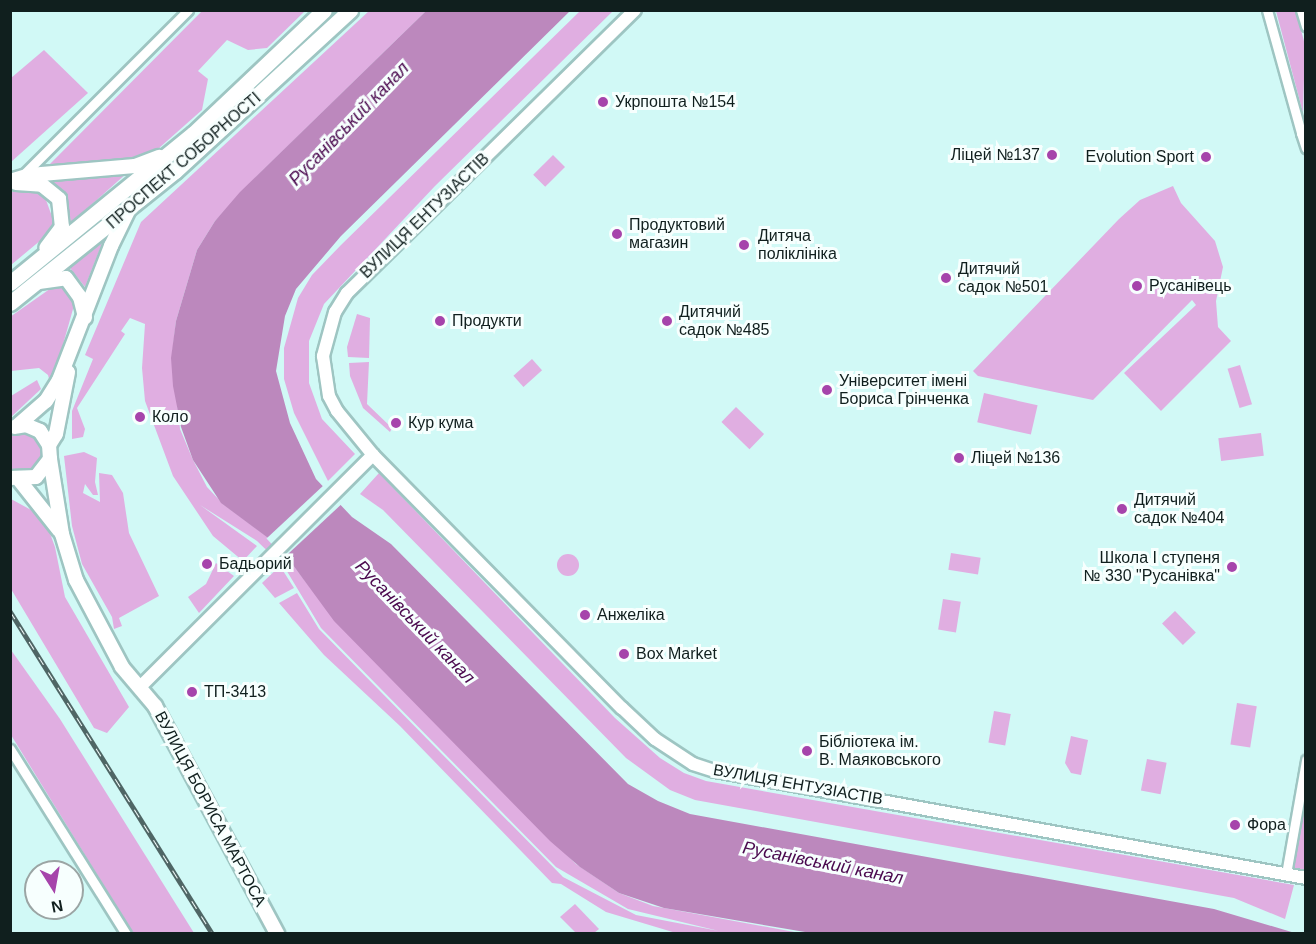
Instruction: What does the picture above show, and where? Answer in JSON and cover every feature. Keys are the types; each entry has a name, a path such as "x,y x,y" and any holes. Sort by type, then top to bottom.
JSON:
{"highway":[{"name":"ПРОСПЕКТ СОБОРНОСТІ","path":"12,282 179,146 324,10"},
{"name":"ПРОСПЕКТ СОБОРНОСТІ","path":"10,303 129,209 290,70 350,10"}],"main road":[{"path":"14,180 144,164 179,146"},
{"path":"12,282 54,240 63,220 59,199 51,191 31,183 14,180"},
{"name":"ВУЛИЦЯ БОРИСА МАРТОСА","path":"14,427 51,394 71,354 111,246 129,209"},
{"path":"39,282 66,278 80,297 85,317"},
{"name":"ВУЛИЦЯ БОРИСА МАРТОСА","path":"71,354 56,434 50,452 62,534 84,597 122,667 155,706 277,933"},
{"path":"13,479 36,477 50,452 33,427 14,427"},
{"name":"ВУЛИЦЯ БОРИСА МАРТОСА","path":"13,479 37,497 62,534"}],"street":[{"path":"14,180 188,10"},
{"name":"ВУЛИЦЯ ЕНТУЗІАСТІВ","path":"635,10 373,263 335,312 322,356 329,396 337,411 374,455 622,708 655,739 693,764 715,771 1305,878"},
{"path":"1267,10 1303,132 1305,148"},
{"path":"1301,10 1305,26"},
{"path":"140,687 374,455"},
{"path":"10,749 126,933"},
{"path":"1286,874 1305,760"}],"shaded area":[{"path":"202,11 305,11 267,48 248,50 227,40 198,71 208,79 202,110 150,156 115,165 45,169"},
{"path":"369,11 426,11 258,175 215,221 197,250 176,321 172,356 180,429 193,460 207,487 223,504 277,544 337,623 576,864 619,893 653,906 800,933 676,933 606,912 561,884 552,883 400,726 324,655 279,603 297,593 319,629 563,877 636,915 719,931 628,909 556,867 321,628 285,568 257,541 200,505 257,546 243,561 213,536 173,476 145,401 142,368 145,324 130,318 121,331 125,334 77,408 85,429 83,437 72,439 72,411 93,359 85,355 141,222"},
{"path":"580,11 613,11 435,186 324,304 309,341 309,383 322,419 355,454 328,481 294,413 284,379 284,348 298,298 312,275 341,245"},
{"path":"1276,11 1296,11 1305,45 1303,113"},
{"path":"44,50 88,93 11,162 11,78"},
{"path":"553,155 565,167 545,187 533,175"},
{"path":"127,173 71,223 67,200 50,183 39,178"},
{"name":"Русанівець","path":"1173,186 1181,203 1215,241 1223,267 1216,301 1218,327 1231,341 1161,411 1124,373 1196,305 1192,300 1093,400 978,376 973,371 1119,219 1140,200"},
{"path":"41,191 49,195 46,200 54,222 47,235 11,265 11,192"},
{"path":"103,241 85,287 70,268"},
{"path":"69,285 75,302 51,387 48,375 39,368 11,371 10,317 54,286"},
{"path":"357,314 370,318 369,358 348,357 347,347"},
{"path":"532,359 542,370 523,387 513,376"},
{"path":"369,362 367,404 392,428 390,432 363,408 350,376 349,363"},
{"path":"1240,365 1252,404 1240,408 1228,369"},
{"path":"37,380 41,389 11,417 11,396"},
{"path":"984,393 1038,405 1031,435 977,422"},
{"path":"736,407 764,434 749,449 721,422"},
{"path":"19,431 34,434 43,443 45,456 33,472 11,471 11,435"},
{"path":"1261,433 1264,456 1221,461 1218,438"},
{"path":"84,452 97,458 95,482 98,495 93,495 85,484 83,493 100,502 99,473 112,475 123,493 129,533 159,596 119,618 122,626 114,629 112,617 82,564 72,526 64,456"},
{"path":"379,473 615,718 660,758 684,773 706,781 1294,885 1285,919 1234,898 695,800 670,790 626,758 383,510 360,494"},
{"path":"11,499 44,517 55,547 65,597 129,707 107,733 94,728 11,589"},
{"path":"951,553 981,558 978,574 948,570"},
{"path":"568,554 576,557 579,565 576,573 568,576 560,573 557,565 560,557"},
{"path":"216,563 234,576 199,613 188,597 206,584"},
{"path":"280,566 294,588 275,598 262,583"},
{"path":"943,599 961,602 956,632 938,630"},
{"path":"1175,611 1196,633 1183,645 1162,624"},
{"path":"11,650 60,719 194,933 133,933 11,735"},
{"path":"1237,703 1257,706 1250,748 1230,744"},
{"path":"994,711 1011,714 1005,745 988,743"},
{"path":"1071,736 1088,740 1081,775 1071,773 1065,763"},
{"path":"1147,759 1167,763 1161,794 1141,790"},
{"path":"1305,760 1305,878 1286,874"},
{"path":"575,904 599,929 594,933 576,933 560,917"}],"water":[{"name":"Русанівський канал","path":"426,11 570,11 341,236 296,289 285,316 276,371 290,423 316,479 352,517 391,544 628,784 658,801 690,814 1214,909 1295,933 811,933 664,908 619,893 580,867 550,841 334,621 279,546 221,503 193,460 181,427 173,386 171,358 176,321 197,250 215,221 240,192"}],"pier":[{"path":"325,484 343,503 284,558 266,539"}],"railway":[{"path":"10,611 213,934"}],"place":[{"name":"Укрпошта №154","path":"603,102"},
{"name":"Ліцей №137","path":"1052,155"},
{"name":"Evolution Sport","path":"1206,157"},
{"name":"Продуктовий магазин","path":"617,234"},
{"name":"Дитяча поліклініка","path":"744,245"},
{"name":"Дитячий садок №501","path":"946,278"},
{"name":"Русанівець","path":"1137,286"},
{"name":"Продукти","path":"440,321"},
{"name":"Дитячий садок №485","path":"667,321"},
{"name":"Університет імені Бориса Грінченка","path":"827,390"},
{"name":"Коло","path":"140,417"},
{"name":"Кур кума","path":"396,423"},
{"name":"Ліцей №136","path":"959,458"},
{"name":"Дитячий садок №404","path":"1122,509"},
{"name":"Бадьорий","path":"207,564"},
{"name":"Школа І ступеня № 330 \"Русанівка\"","path":"1232,567"},
{"name":"Анжеліка","path":"585,615"},
{"name":"Box Market","path":"624,654"},
{"name":"ТП-3413","path":"192,692"},
{"name":"Бібліотека ім. В. Маяковського","path":"807,751"},
{"name":"Фора","path":"1235,825"}]}
